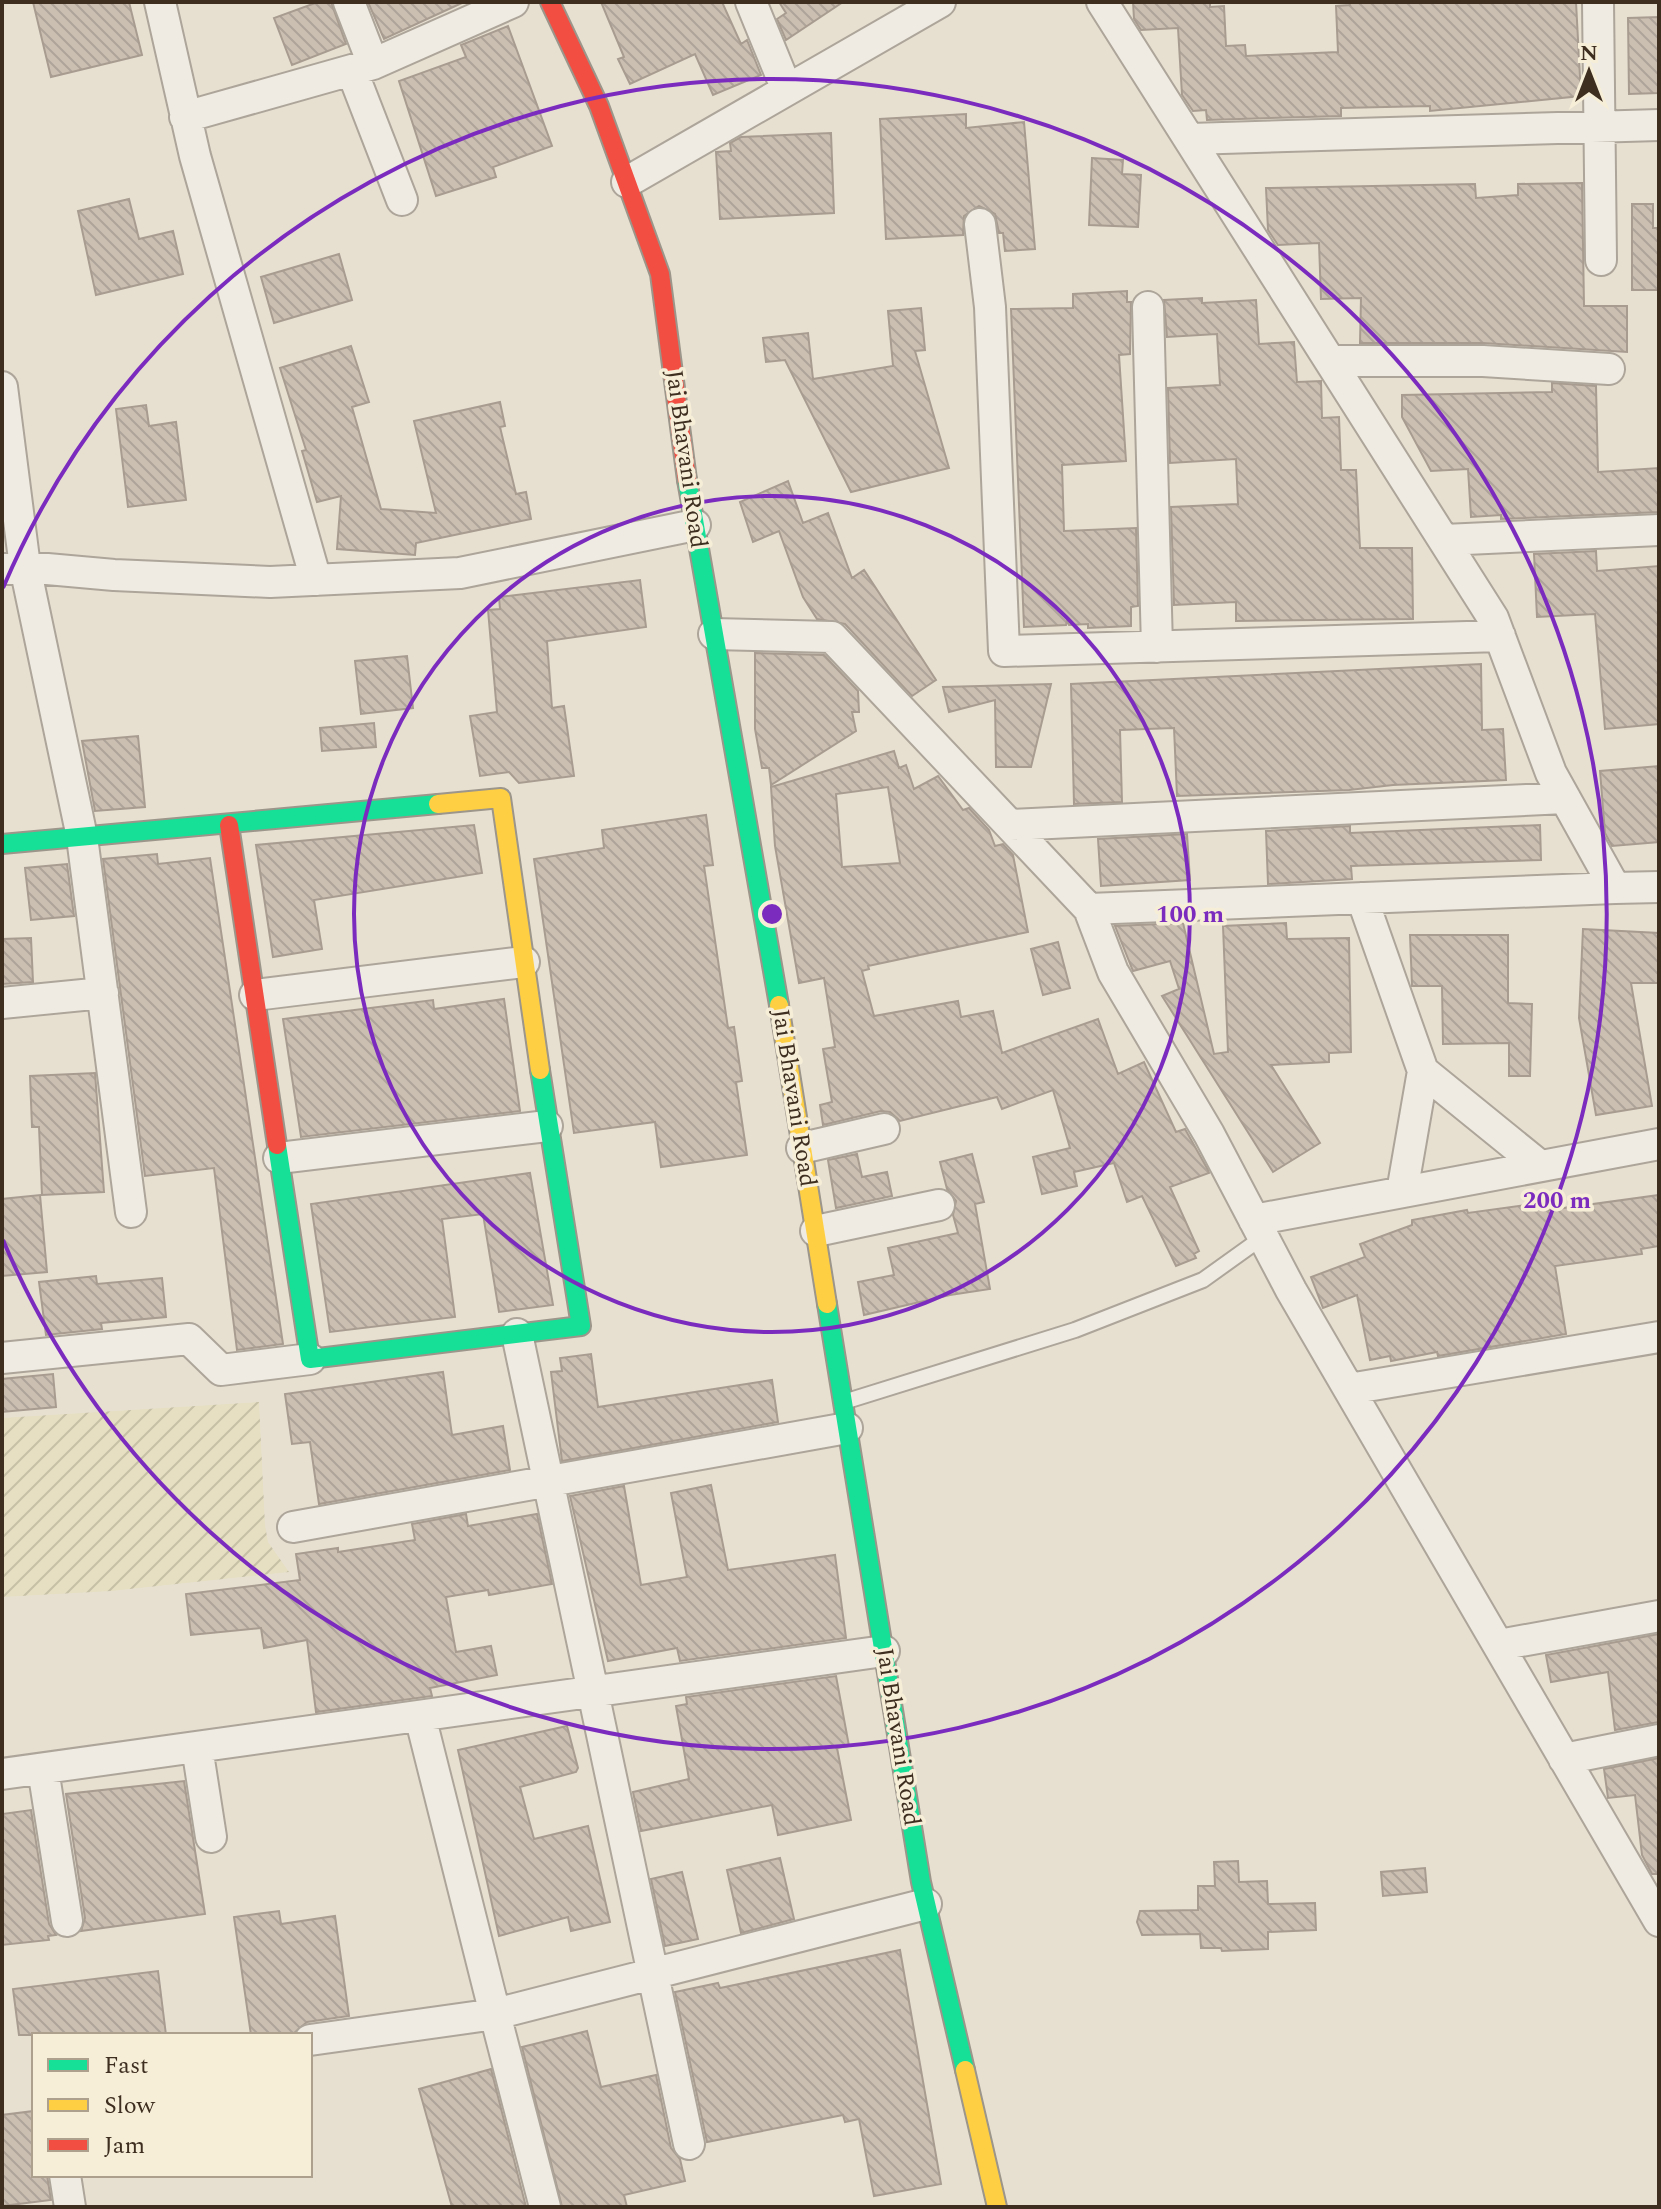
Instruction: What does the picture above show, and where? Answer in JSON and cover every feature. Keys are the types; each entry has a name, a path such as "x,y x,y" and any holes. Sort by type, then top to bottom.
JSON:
{"street":[{"path":"160,2 185,117 316,580"},
{"path":"349,2 362,68 402,200"},
{"path":"185,117 362,68 513,2"},
{"name":"Jai Bhavani Road","path":"550,2 599,106 660,274 695,525 816,1231 926,1904 997,2207"},
{"path":"751,2 787,90"},
{"path":"627,182 940,2"},
{"path":"1102,2 1493,618 1551,773 1615,888"},
{"path":"1598,2 1601,260"},
{"path":"1190,139 1659,125"},
{"path":"980,224 990,307 1004,651 1500,636"},
{"path":"1148,307 1157,647"},
{"path":"1330,361 1483,361 1609,369"},
{"path":"2,387 14,568 82,837 131,1212"},
{"path":"14,568 270,582 460,573 695,525"},
{"path":"1444,540 1659,530"},
{"path":"714,634 832,637 1089,909 1113,972 1209,1134 1349,1389 1659,1921"},
{"path":"2,844 501,798 547,1126 581,1326 221,1370 189,1339 2,1358"},
{"path":"1010,825 1565,798"},
{"path":"229,825 310,1359"},
{"path":"1089,909 1659,887"},
{"path":"1362,898 1423,1071 1402,1192"},
{"path":"255,995 524,962"},
{"path":"2,1003 103,993"},
{"path":"1423,1071 1540,1166"},
{"path":"279,1158 547,1126"},
{"path":"802,1148 884,1129"},
{"path":"1259,1229 1402,1192 1659,1144"},
{"path":"816,1231 939,1205"},
{"path":"517,1334 689,2144"},
{"path":"1349,1389 1659,1337"},
{"path":"293,1527 548,1481 845,1415"},
{"path":"1499,1645 1659,1616"},
{"path":"2,1774 884,1651"},
{"path":"420,1716 545,2207"},
{"path":"1564,1759 1659,1740"},
{"path":"197,1747 211,1837"},
{"path":"43,1769 67,1921"},
{"path":"312,2040 495,2014 926,1904"},
{"path":"65,2177 70,2207"}],"lane":[{"path":"845,1415 1203,1280 1259,1229"}],"shaded area":[{"path":"259,1402 268,1542 289,1572 111,1591 2,1597 2,1418"}],"building":[{"path":"33,2 129,2 142,55 51,77"},
{"path":"318,2 331,2 346,44 292,65 274,18"},
{"path":"368,2 464,2 384,39"},
{"path":"601,2 722,2 741,44 747,40 761,75 713,95 695,54 630,84 618,59 624,57"},
{"path":"779,2 843,2 786,40 777,19 786,13"},
{"path":"1133,2 1210,2 1210,7 1224,6 1226,46 1245,45 1246,56 1338,52 1336,6 1350,5 1349,2 1576,2 1581,96 1430,111 1430,106 1341,108 1341,116 1207,120 1206,110 1193,111 1182,95 1178,28 1141,30 1134,19"},
{"path":"1659,17 1659,93 1629,94 1628,18"},
{"path":"508,26 552,146 493,167 496,177 436,196 399,81 466,57 461,45"},
{"path":"966,114 966,128 1024,122 1035,249 1005,251 1003,233 999,233 995,214 979,206 964,216 963,235 886,239 880,119"},
{"path":"831,133 834,213 720,219 716,152 731,151 730,143 741,137"},
{"path":"1092,158 1123,160 1122,174 1141,175 1138,227 1089,225"},
{"path":"1582,183 1584,306 1627,306 1627,352 1483,343 1360,343 1361,298 1321,299 1319,243 1278,245 1268,230 1266,188 1475,184 1476,198 1518,195 1518,184"},
{"path":"129,199 139,239 173,231 183,274 96,295 78,211"},
{"path":"1632,204 1653,204 1653,228 1659,228 1659,290 1632,290"},
{"path":"339,254 352,300 274,323 261,277"},
{"path":"1127,291 1127,302 1131,302 1130,354 1119,355 1126,461 1062,465 1064,531 1136,528 1138,606 1131,607 1131,626 1088,628 1088,624 1069,625 1067,621 1066,625 1024,627 1011,309 1073,308 1073,294"},
{"path":"1202,298 1202,303 1256,300 1259,344 1294,342 1297,382 1321,381 1322,418 1339,417 1341,470 1356,470 1360,548 1412,548 1413,619 1236,621 1236,602 1174,605 1171,507 1238,504 1236,459 1170,463 1168,388 1220,385 1217,334 1167,337 1164,300"},
{"path":"921,308 925,350 915,351 949,468 851,492 785,360 766,362 763,338 808,333 813,379 893,366 888,311"},
{"path":"351,346 369,402 352,407 381,509 436,513 414,421 500,402 505,426 500,427 516,494 526,492 531,519 416,543 415,555 337,549 341,496 317,502 302,451 306,450 280,368"},
{"path":"1552,383 1596,386 1598,472 1659,468 1659,512 1501,519 1501,515 1471,517 1468,469 1431,471 1402,417 1402,395 1552,392"},
{"path":"146,405 149,426 176,422 186,500 128,507 116,409"},
{"path":"788,481 803,523 828,513 852,578 864,570 936,680 912,696 845,624 817,619 803,597 779,531 753,542 740,502"},
{"path":"1596,551 1597,571 1659,566 1659,724 1605,729 1595,614 1537,617 1534,554"},
{"path":"640,580 646,627 547,641 552,708 564,706 574,776 519,783 509,772 480,776 470,716 497,712 488,610 500,609 499,597"},
{"path":"755,653 824,655 858,691 859,712 852,712 856,731 771,785 769,768 762,768 755,729"},
{"path":"407,656 413,708 361,714 355,661"},
{"path":"1481,664 1482,730 1503,729 1506,780 1177,796 1174,728 1120,730 1122,802 1074,804 1071,684"},
{"path":"1051,684 1031,767 996,767 995,700 949,712 943,687"},
{"path":"374,723 376,747 322,751 320,728"},
{"path":"138,736 145,807 95,811 82,741"},
{"path":"894,751 899,768 906,765 914,789 938,776 963,810 969,808 989,830 995,846 1003,844 1013,855 1028,932 868,966 869,969 862,971 874,1016 958,1001 961,1017 993,1011 1002,1053 1098,1019 1118,1074 1144,1062 1176,1132 1185,1129 1208,1170 1209,1173 1170,1187 1199,1251 1194,1254 1196,1258 1176,1266 1142,1196 1127,1202 1114,1163 1074,1172 1077,1186 1042,1194 1033,1157 1070,1148 1053,1090 1002,1109 997,1097 900,1121 890,1112 881,1111 823,1125 820,1105 832,1102 823,1049 835,1047 824,978 799,983 775,846 771,787","holes":["888,787 900,863 842,867 836,794"]},
{"path":"1659,766 1659,842 1612,846 1605,833 1600,771"},
{"path":"706,815 713,865 704,866 728,1028 734,1027 742,1081 736,1082 747,1155 661,1167 655,1122 574,1133 534,859 604,848 602,830"},
{"path":"474,825 482,873 314,900 322,949 273,957 256,845"},
{"path":"1540,825 1541,860 1351,866 1352,879 1268,884 1266,831 1350,826 1350,833"},
{"path":"1187,834 1190,880 1101,886 1098,839"},
{"path":"157,854 158,864 210,858 283,1344 237,1350 214,1168 145,1176 103,859"},
{"path":"67,864 74,916 31,920 25,868"},
{"path":"1183,923 1214,1054 1228,1052 1223,926 1286,923 1287,939 1349,938 1351,1052 1329,1053 1329,1062 1271,1065 1320,1143 1273,1172 1162,996 1179,989 1170,961 1133,971 1115,926"},
{"path":"1583,929 1659,933 1659,983 1631,983 1652,1106 1596,1115 1579,1018"},
{"path":"1410,935 1508,935 1508,1003 1532,1004 1530,1076 1509,1076 1509,1043 1443,1044 1442,986 1412,986"},
{"path":"31,938 33,982 2,984 2,939"},
{"path":"1058,942 1070,988 1043,995 1031,949"},
{"path":"504,999 520,1111 301,1137 283,1019 433,1000 434,1009"},
{"path":"95,1073 104,1192 42,1195 39,1127 32,1127 30,1076"},
{"path":"857,1154 862,1177 887,1172 892,1196 836,1208 828,1160"},
{"path":"972,1154 984,1202 975,1204 990,1289 864,1315 858,1282 894,1275 888,1248 958,1233 953,1215 956,1201 947,1189 940,1162"},
{"path":"530,1173 553,1305 499,1312 483,1214 442,1219 455,1317 330,1332 311,1204"},
{"path":"40,1195 47,1272 2,1276 2,1199"},
{"path":"1659,1195 1659,1246 1641,1249 1642,1254 1555,1266 1566,1334 1438,1356 1437,1352 1391,1361 1390,1356 1370,1360 1357,1295 1323,1308 1311,1277 1365,1257 1360,1244 1412,1225 1412,1220 1467,1210 1468,1213 1548,1202 1549,1210"},
{"path":"96,1276 97,1284 162,1278 166,1317 101,1323 102,1329 46,1335 39,1282"},
{"path":"591,1354 598,1407 772,1380 778,1422 562,1461 551,1372 562,1371 560,1358"},
{"path":"443,1372 452,1435 503,1426 510,1470 319,1504 310,1442 292,1444 285,1394"},
{"path":"53,1374 56,1407 2,1412 2,1379"},
{"path":"711,1485 728,1570 835,1555 846,1638 680,1661 677,1648 608,1661 570,1496 624,1486 641,1585 687,1577 671,1493"},
{"path":"466,1514 468,1526 537,1514 552,1584 489,1595 488,1590 446,1597 456,1652 491,1646 497,1675 430,1688 432,1696 316,1712 307,1640 264,1648 261,1628 191,1635 186,1594 300,1580 296,1554 338,1548 338,1552 415,1540 412,1524"},
{"path":"1659,1634 1659,1722 1615,1730 1608,1672 1551,1682 1546,1655"},
{"path":"836,1676 849,1746 837,1748 851,1820 778,1835 772,1805 641,1831 633,1792 689,1779 676,1706 687,1704 686,1697"},
{"path":"567,1726 578,1768 576,1772 520,1787 534,1839 588,1826 610,1922 571,1931 568,1917 499,1936 458,1750"},
{"path":"1659,1758 1659,1874 1652,1874 1642,1855 1635,1795 1608,1798 1604,1769"},
{"path":"184,1781 205,1914 81,1931 85,1918 66,1794"},
{"path":"31,1810 49,1924 56,1935 48,1936 49,1940 2,1945 2,1814"},
{"path":"780,1858 794,1919 741,1933 727,1870"},
{"path":"1238,1861 1239,1882 1267,1881 1268,1904 1315,1903 1316,1930 1268,1932 1268,1949 1222,1951 1221,1948 1201,1948 1200,1934 1142,1935 1137,1922 1140,1911 1198,1910 1198,1886 1215,1886 1214,1862"},
{"path":"1425,1868 1427,1892 1383,1896 1381,1872"},
{"path":"682,1872 698,1939 665,1946 651,1879"},
{"path":"279,1911 281,1924 335,1916 349,2016 307,2022 294,2033 251,2033 234,1917"},
{"path":"900,1950 941,2184 874,2196 859,2119 845,2122 843,2115 707,2142 675,1992 718,1983 720,1988"},
{"path":"158,1971 166,2033 19,2035 13,1989"},
{"path":"587,2031 601,2087 656,2075 671,2148 680,2159 685,2181 624,2195 627,2207 562,2207 522,2047"},
{"path":"491,2069 526,2207 452,2207 419,2089"},
{"path":"32,2111 32,2177 47,2177 51,2200 2,2206 2,2115"}],"traffic: fast":[{"path":"687,480 779,1005"},
{"path":"2,844 438,804"},
{"path":"277,1145 310,1359 581,1326 540,1070"},
{"path":"827,1304 921,1882 965,2070"}],"traffic: slow":[{"path":"438,804 501,798 540,1070"},
{"path":"779,1005 827,1304"},
{"path":"965,2070 997,2207"}],"traffic: jam":[{"path":"550,2 599,106 660,274 687,480"},
{"path":"229,825 277,1145"}]}
